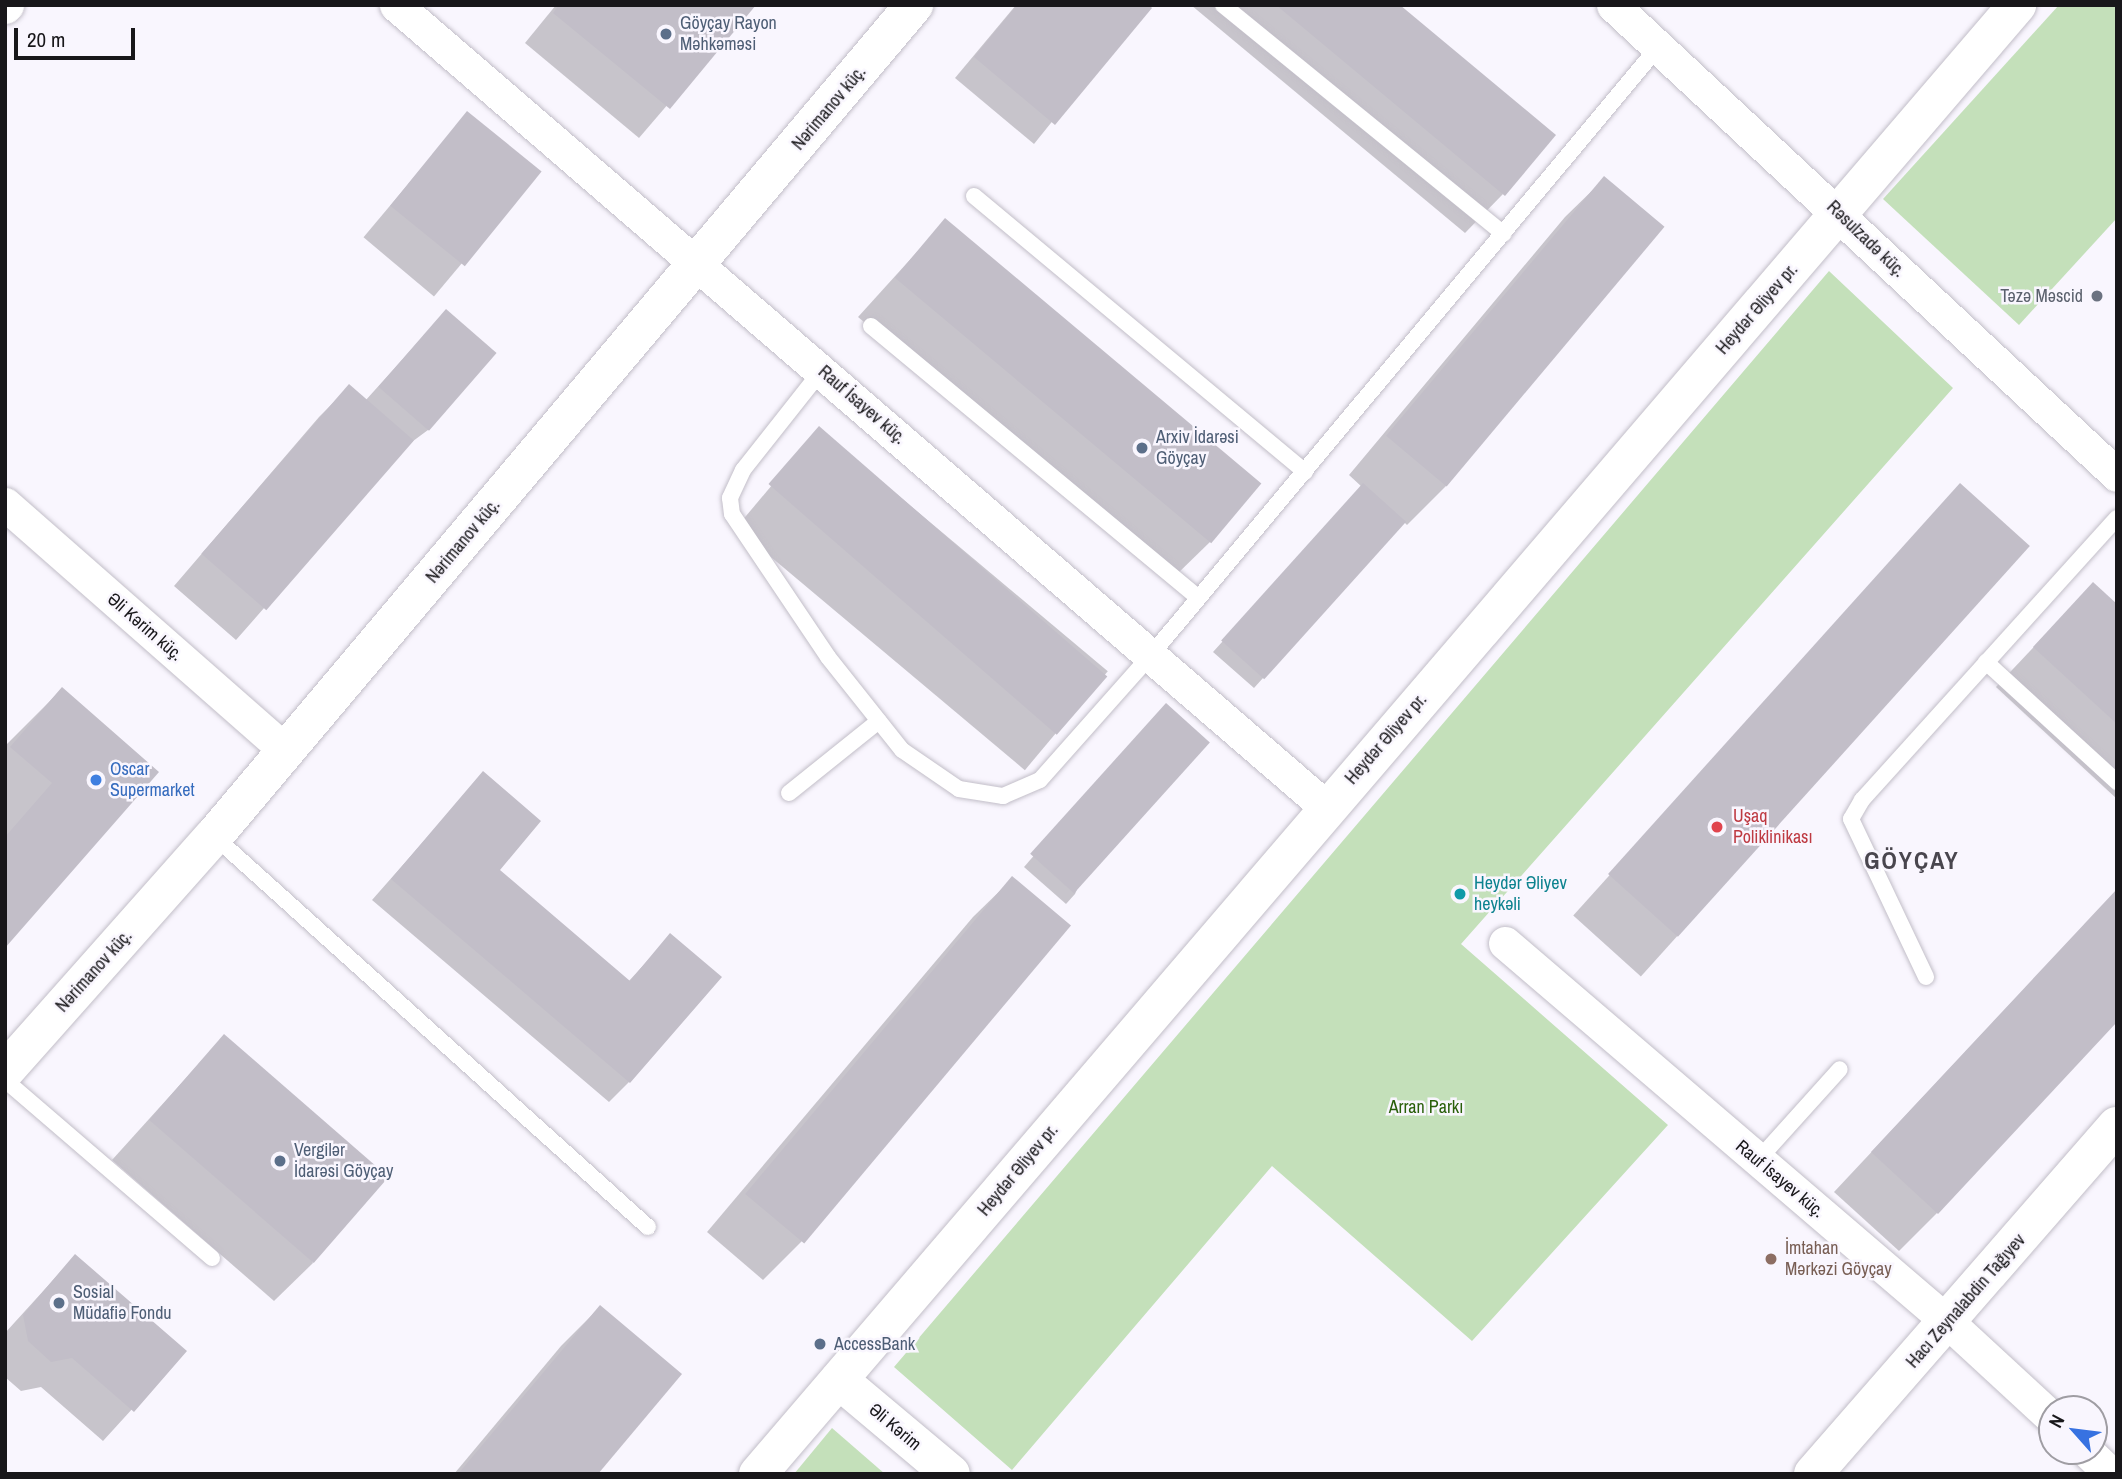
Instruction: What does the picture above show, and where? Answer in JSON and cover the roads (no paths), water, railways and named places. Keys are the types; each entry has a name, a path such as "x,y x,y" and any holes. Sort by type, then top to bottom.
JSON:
{"main road":[{"name":"Nərimanov küç.","path":"5,1071 214,836 699,264 914,5"},
{"name":"Heydər Əliyev pr.","path":"758,1474 1326,808 2017,5"},
{"name":"Hacı Zeynalabdin Tağıyev","path":"1823,1470 2117,1126"},
{"name":"Əli Kərim","path":"839,1380 951,1474"}],"street":[{"name":"Rauf İsayev küç.","path":"396,5 822,370 1326,808"},
{"name":"Rəsulzadə küç.","path":"1613,5 1840,213 2117,475"},
{"name":"Əli Kərim küç.","path":"5,505 285,750"},
{"name":"Rauf İsayev küç.","path":"1505,943 1950,1323 2038,1405"}],"lane":[{"path":"1223,5 1504,234"},
{"path":"822,370 743,470 730,498 732,514 828,657 902,750 959,789 1003,796 1040,780 1151,655 1659,46"},
{"path":"974,196 1305,472"},
{"path":"871,326 1198,597"},
{"path":"1926,977 1851,819 1862,800 2117,518"},
{"path":"1986,663 2117,782"},
{"path":"789,793 879,721"},
{"path":"214,836 648,1227"},
{"path":"1758,1160 1840,1069"},
{"path":"5,1080 212,1258"}],"place":[{"name":"Göyçay Rayon Məhkəməsi","path":"666,34"},
{"name":"Təzə Məscid","path":"2097,296"},
{"name":"Arxiv İdarəsi Göyçay","path":"1142,448"},
{"name":"Oscar Supermarket","path":"96,780"},
{"name":"Uşaq Poliklinikası","path":"1717,827"},
{"name":"Heydər Əliyev heykəli","path":"1460,894"},
{"name":"Vergilər İdarəsi Göyçay","path":"280,1161"},
{"name":"İmtahan Mərkəzi Göyçay","path":"1771,1259"},
{"name":"Sosial Müdafiə Fondu","path":"59,1303"},
{"name":"AccessBank","path":"820,1344"}],"district":[{"name":"GÖYÇAY","path":"1912,861"}],"park label":[{"name":"Arran Parkı","path":"1426,1107"}]}
